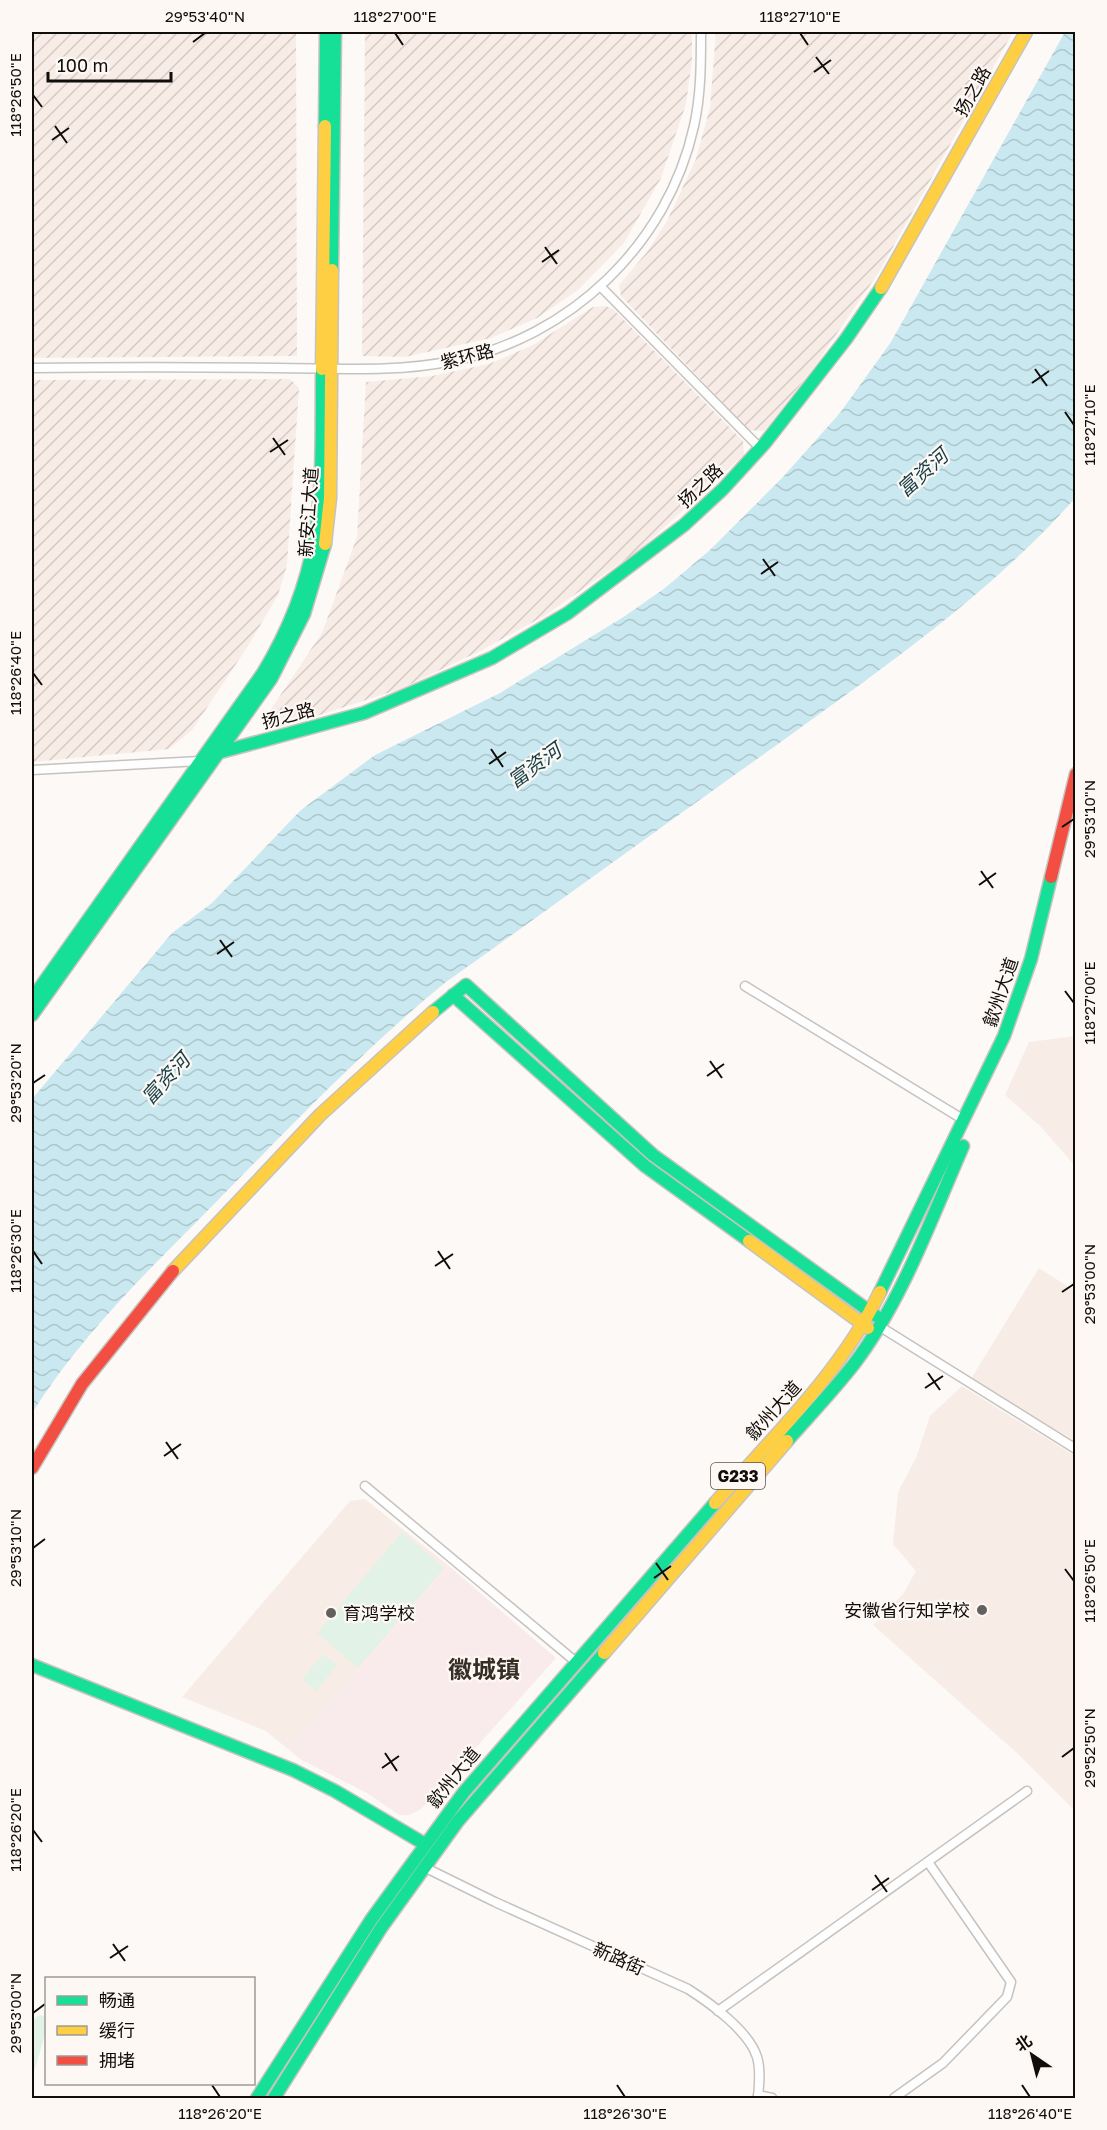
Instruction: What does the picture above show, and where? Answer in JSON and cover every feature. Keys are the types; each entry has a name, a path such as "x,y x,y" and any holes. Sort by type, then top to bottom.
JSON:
{"main road":[{"name":"新安江大道","path":"32,1015 281,663 298,632 317,584 329,516 326,32"},
{"name":"新安江大道","path":"32,999 273,658 296,612 308,581 320,515 328,368 335,32"},
{"name":"扬之路","path":"217,753 364,713 464,671 519,643 568,613 664,542 723,489 760,448 825,368 886,280 1026,32"},
{"name":"歙州大道","path":"257,2098 362,1930 423,1844 472,1781 818,1386 863,1324 964,1120 1004,1036 1022,991 1076,774"},
{"name":"歙州大道","path":"274,2098 362,1958 424,1867 502,1767 829,1395 878,1326 942,1199 1023,1017 1040,962 1076,817"},
{"path":"32,1468 50,1432 83,1382 199,1241 335,1099 466,985 653,1155 870,1312 878,1326"},
{"path":"453,995 645,1166 863,1324 878,1326"},
{"path":"32,1665 293,1770 343,1795 423,1844"}],"street":[{"name":"紫环路","path":"32,368 412,367 452,361 490,351 548,325 600,286 621,266 651,228 669,198 684,164 698,106 701,32"},
{"path":"600,286 760,448"},
{"path":"32,770 200,761"},
{"path":"745,986 964,1120"},
{"path":"878,1326 1076,1449"},
{"path":"365,1486 576,1662"},
{"path":"718,2010 1027,1791"},
{"path":"894,2098 943,2063 1007,1997 1011,1989 1011,1982 928,1862"},
{"name":"新路街","path":"424,1867 506,1907 688,1989 718,2010 754,2048 759,2070 758,2097"},
{"path":"758,2097 772,2098"}],"shaded area":[{"path":"32,32 296,32 297,356 32,358"},
{"path":"365,32 692,32 692,60 686,104 661,178 624,243 578,290 537,318 491,338 405,357 362,356"},
{"path":"716,32 1013,32 879,272 814,367 764,431 749,430 621,296 619,285 647,252 667,221 696,159 710,107"},
{"path":"605,306 613,309 743,441 744,455 639,550 544,616 480,651 400,689 276,729 265,718 322,633 357,537 366,382 432,376 489,364 533,345 593,307"},
{"path":"290,379 299,388 287,565 278,595 248,646 192,730 169,749 32,762 32,380"},
{"path":"1076,1036 1075,1166 1041,1127 1005,1095 1029,1042"},
{"path":"1039,1268 1075,1291 1075,1441 971,1379"},
{"name":"安徽省行知学校","path":"962,1386 1075,1456 1074,1810 1018,1754 873,1625 903,1594 916,1571 893,1544 898,1492 916,1458 930,1416"},
{"name":"育鸿学校","path":"365,1499 449,1566 289,1750 266,1731 182,1697 350,1501"},
{"path":"449,1566 556,1658 420,1810 409,1815 399,1815 367,1793 300,1759 289,1750"}],"green space":[{"path":"402,1532 444,1568 358,1668 317,1633"},
{"path":"323,1654 337,1665 316,1691 302,1679"},
{"path":"41,2015 45,2017 45,2034 32,2079 32,2024 36,2017"}],"water":[{"name":"富资河","path":"1065,32 1076,32 1075,498 1008,566 934,629 446,982 416,1007 330,1087 120,1301 73,1355 32,1413 32,1099 172,933 212,903 301,810 375,755 500,693 625,616 665,588 710,550 782,478 840,413 891,342"}],"traffic: fast":[{"path":"325,126 326,32"},
{"path":"332,270 335,32"},
{"path":"217,753 364,713 492,658 568,613 684,525 723,489 765,443 846,339 881,288"},
{"path":"32,999 263,673 284,634 300,597 317,526 322,452 322,369"},
{"path":"32,1015 271,679 304,614 325,544"},
{"path":"880,1292 1004,1036 1031,959 1051,877"},
{"path":"433,1012 466,985 653,1155 876,1316"},
{"path":"453,995 645,1166 749,1241"},
{"path":"787,1441 854,1364 887,1314 915,1259 963,1146"},
{"path":"257,2098 371,1920 464,1792 715,1503"},
{"path":"274,2098 381,1928 458,1821 604,1653"},
{"path":"32,1665 293,1770 335,1791 423,1843"}],"traffic: slow":[{"path":"881,288 1026,32"},
{"path":"322,369 325,126"},
{"path":"325,544 330,498 332,270"},
{"path":"173,1271 320,1115 433,1012"},
{"path":"749,1241 868,1328"},
{"path":"715,1503 783,1428 826,1376 846,1349 880,1292"},
{"path":"604,1653 787,1441"}],"traffic: jam":[{"path":"1051,877 1076,774"},
{"path":"32,1468 82,1384 173,1271"}],"place":[{"name":"安徽省行知学校","path":"982,1610"},
{"name":"育鸿学校","path":"331,1613"}],"district":[{"name":"徽城镇","path":"484,1668"}]}
